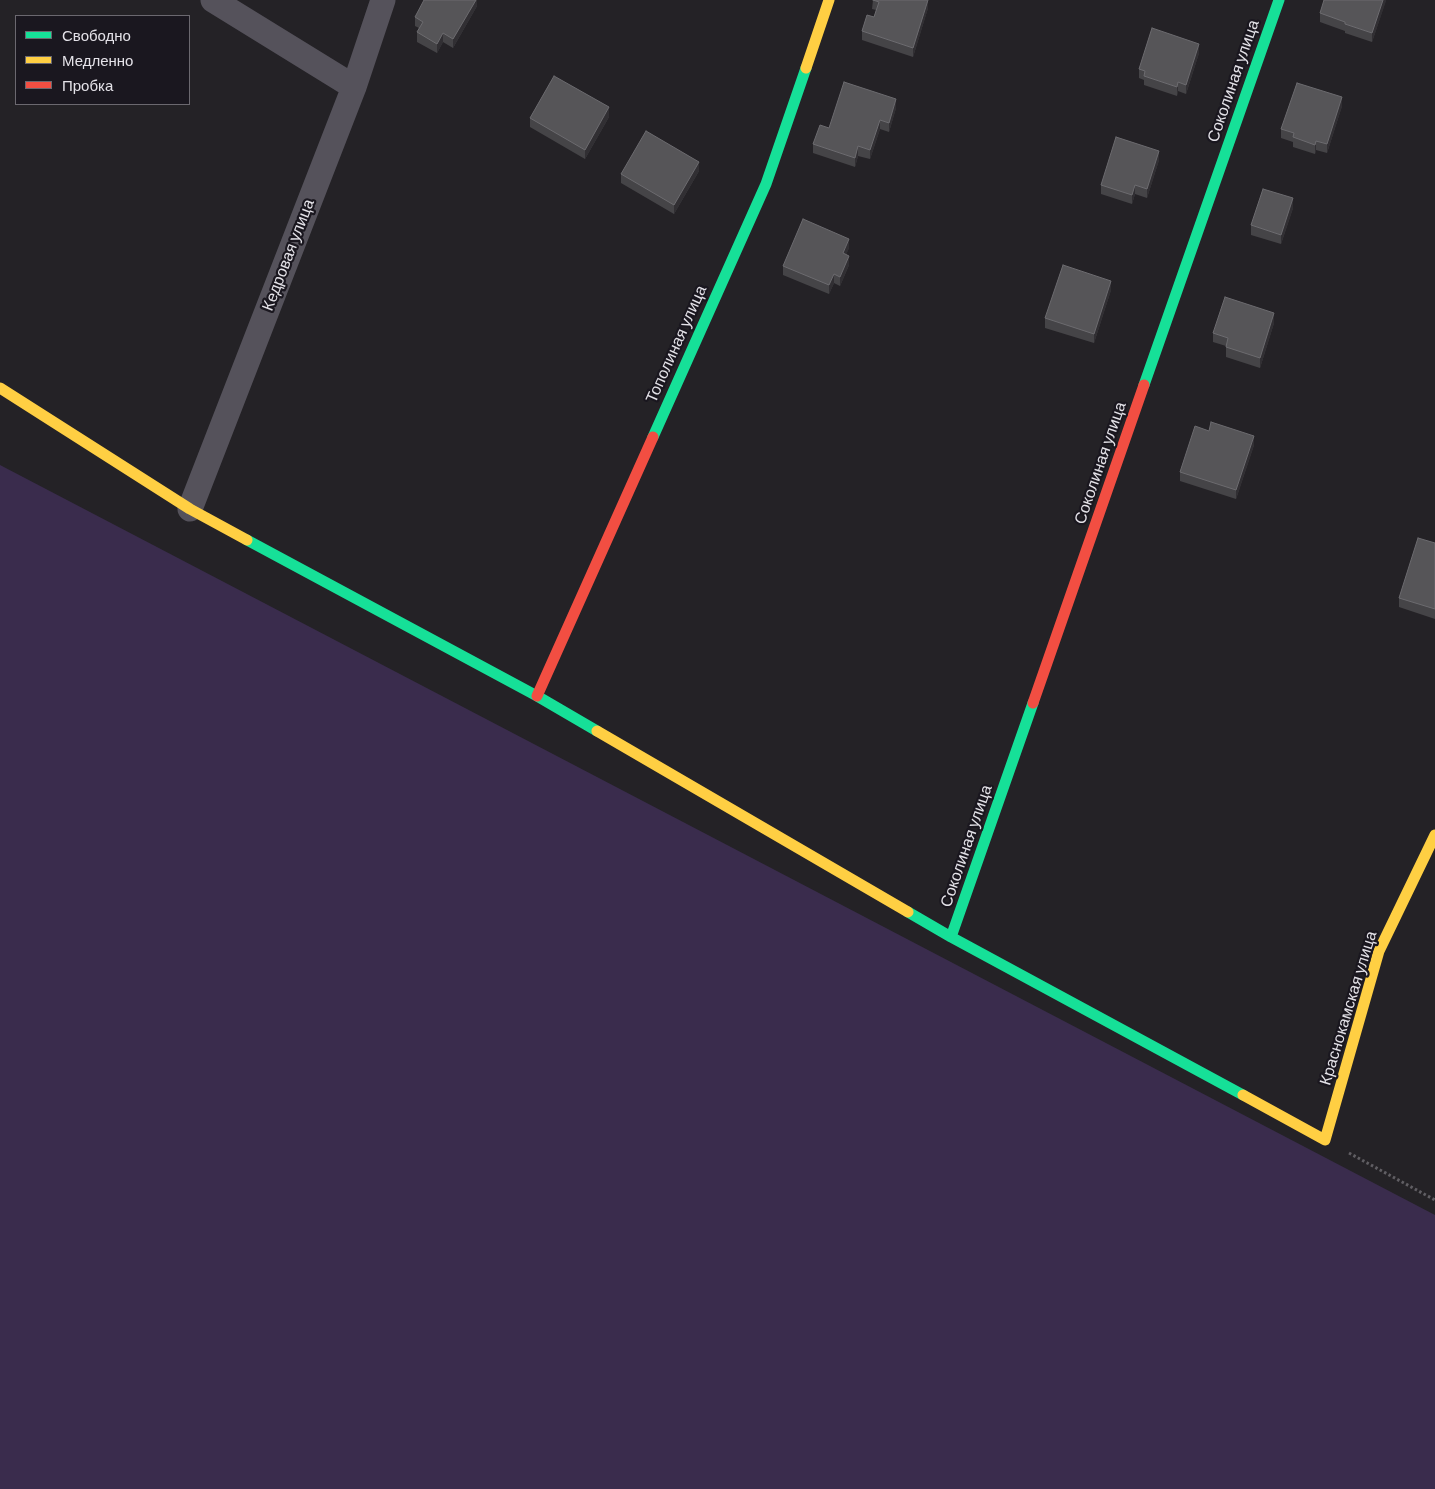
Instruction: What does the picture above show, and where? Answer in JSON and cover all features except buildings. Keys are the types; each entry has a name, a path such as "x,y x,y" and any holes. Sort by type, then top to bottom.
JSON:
{"street":[{"path":"213,0 354,86"},
{"name":"Кедровая улица","path":"190,509 354,86 383,0"},
{"name":"Тополиная улица","path":"537,696 766,184 829,0"},
{"name":"Соколиная улица","path":"951,937 1279,0"},
{"path":"0,388 190,509 537,696 951,937 1325,1140"},
{"name":"Краснокамская улица","path":"1325,1140 1379,951 1435,835"}],"path":[{"path":"1325,1140 1435,1200"}],"shaded area":[{"path":"0,465 1435,1215 1435,1489 0,1489"}],"traffic: fast":[{"path":"1144,385 1279,0"},
{"path":"653,437 766,184 806,68"},
{"path":"247,540 537,696 597,731"},
{"path":"951,937 1033,703"},
{"path":"908,912 1243,1095"}],"traffic: slow":[{"path":"806,68 829,0"},
{"path":"0,388 190,509 247,540"},
{"path":"597,731 908,912"},
{"path":"1243,1095 1325,1140 1379,951 1435,835"}],"traffic: jam":[{"path":"1033,703 1144,385"},
{"path":"537,696 653,437"}]}
